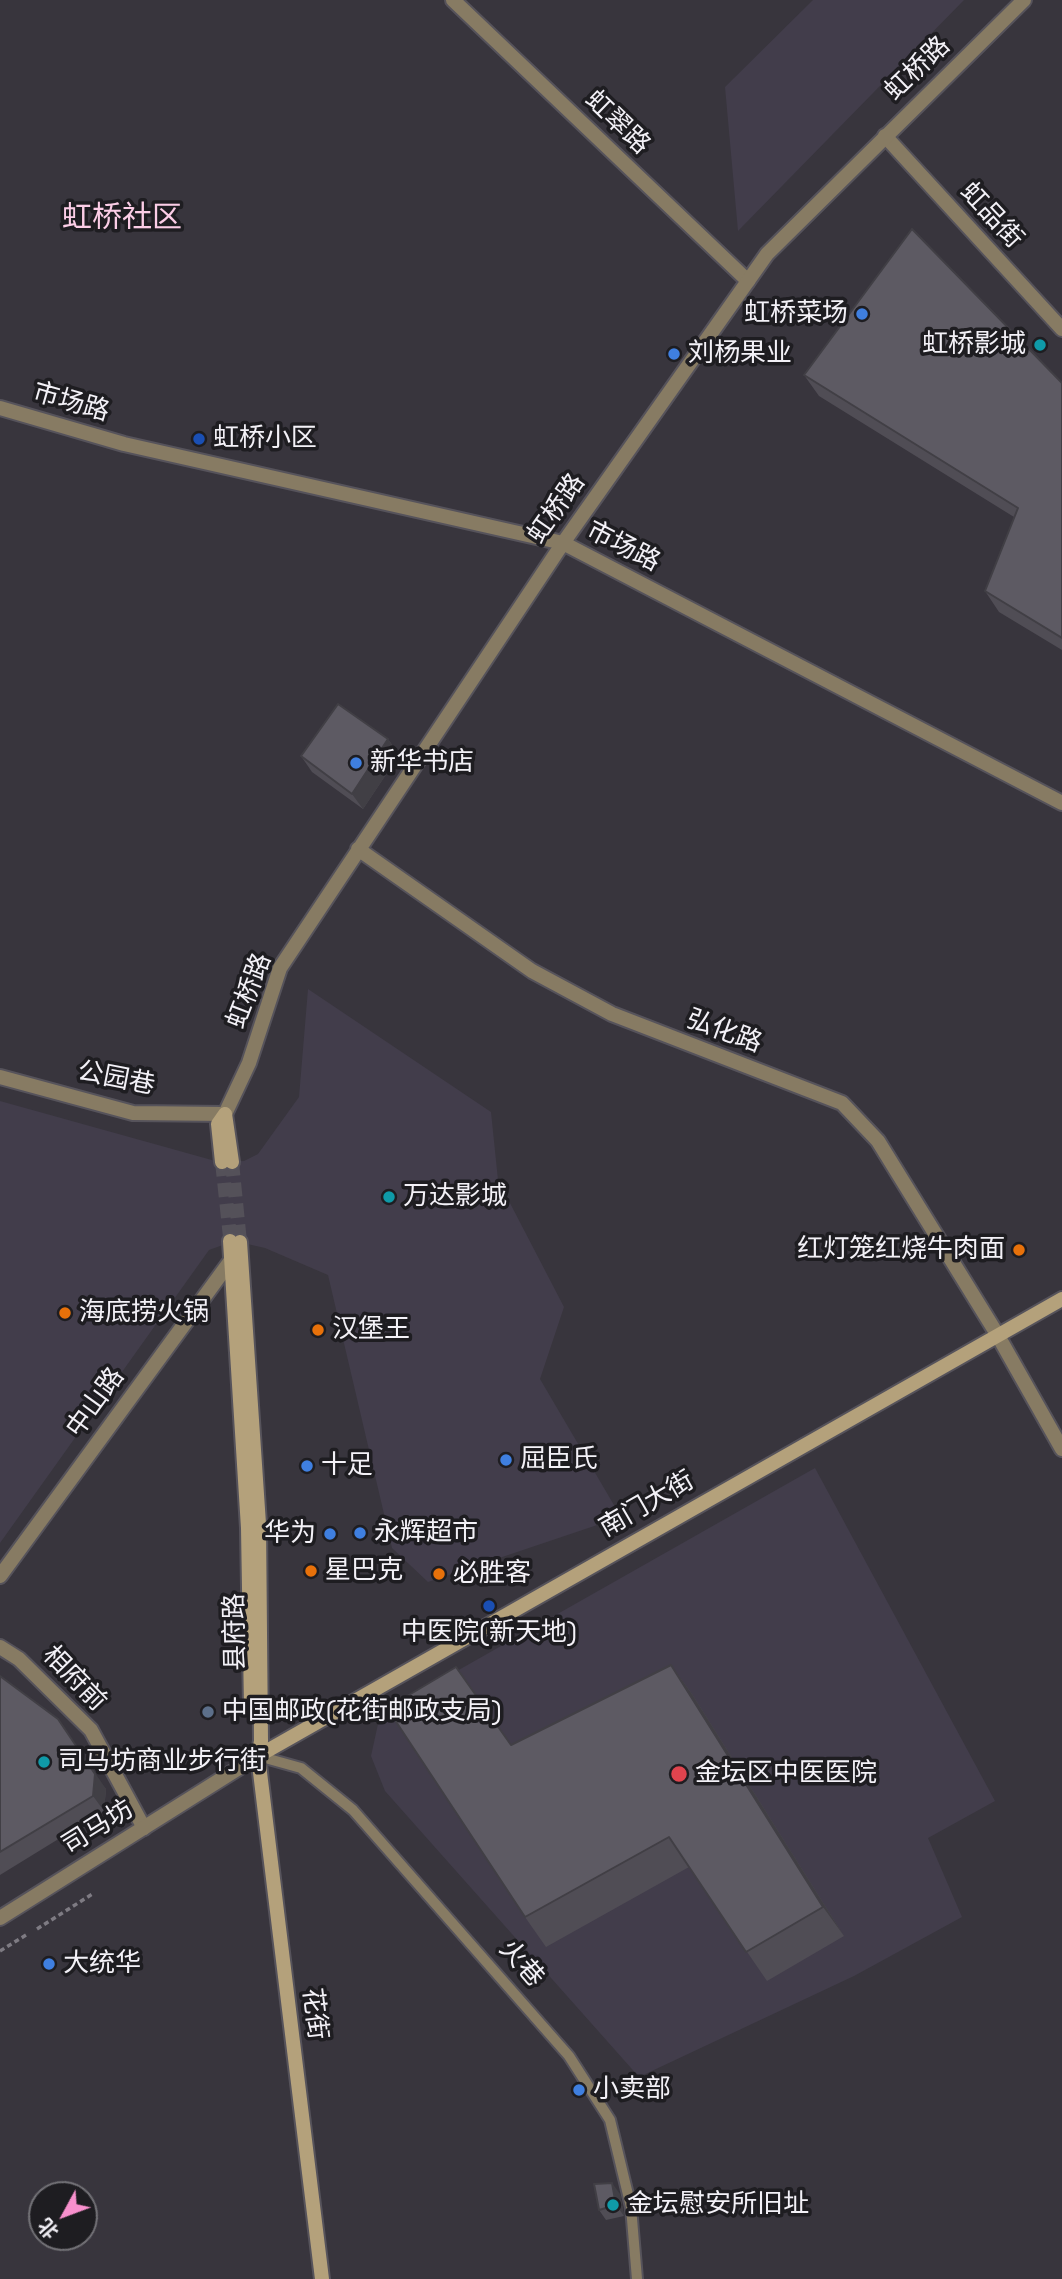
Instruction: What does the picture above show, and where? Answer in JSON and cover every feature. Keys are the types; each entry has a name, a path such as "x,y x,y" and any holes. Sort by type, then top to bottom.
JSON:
{"main road":[{"path":"225,1114 227,1162"},
{"name":"县府路","path":"235,1242 259,1524 261,1741 258,1756 252,1746 248,1528 232,1259 235,1242"},
{"name":"南门大街","path":"258,1756 1062,1299"},
{"name":"花街","path":"258,1756 323,2279"}],"street":[{"name":"虹翠路","path":"453,0 747,281"},
{"name":"虹桥路","path":"225,1114 249,1063 280,968 563,543 747,281 767,254 1024,0"},
{"name":"虹品街","path":"885,136 1062,329"},
{"name":"市场路","path":"0,408 124,444 563,543 1062,803"},
{"name":"弘化路","path":"358,849 533,971 612,1014 842,1103 878,1141 997,1334 1062,1449"},
{"name":"公园巷","path":"0,1077 132,1113 225,1114"},
{"name":"中山路","path":"0,1576 232,1259"},
{"name":"相府前","path":"0,1647 19,1659 91,1730 144,1828"},
{"name":"司马坊","path":"0,1918 258,1756"}],"lane":[{"name":"火巷","path":"258,1756 301,1768 353,1810 569,2056 610,2120 631,2207 637,2279"}],"path":[{"path":"37,1929 94,1893"},
{"path":"0,1951 26,1935"}],"shaded area":[{"path":"813,0 964,0 738,231 725,87"},
{"path":"308,989 491,1112 498,1180 564,1307 540,1379 621,1517 428,1582 392,1548 328,1275 265,1248 234,1241 209,1250 0,1543 0,1101 219,1162 244,1161 258,1154 299,1097"},
{"name":"金坛区中医医院","path":"815,1468 995,1801 928,1838 962,1917 854,1976 639,2077 385,1791 371,1756 378,1724 404,1701"}],"building":[{"path":"912,229 1062,383 1062,638 985,591 1018,508 804,375"},
{"name":"新华书店","path":"338,704 388,739 352,794 301,756"},
{"path":"671,1665 823,1907 746,1952 669,1837 525,1917 387,1708 456,1667 511,1745"},
{"name":"司马坊商业步行街","path":"0,1676 58,1719 95,1774 93,1796 0,1852"},
{"path":"612,2183 616,2205 599,2210 594,2184"}],"tunnel":[{"path":"222,1162 230,1237"},
{"path":"232,1162 240,1242"}],"place":[{"name":"虹桥菜场","path":"862,314"},
{"name":"虹桥影城","path":"1040,345"},
{"name":"刘杨果业","path":"674,354"},
{"name":"虹桥小区","path":"199,439"},
{"name":"新华书店","path":"356,763"},
{"name":"万达影城","path":"389,1197"},
{"name":"红灯笼红烧牛肉面","path":"1019,1250"},
{"name":"海底捞火锅","path":"65,1313"},
{"name":"汉堡王","path":"318,1330"},
{"name":"屈臣氏","path":"506,1460"},
{"name":"十足","path":"307,1466"},
{"name":"永辉超市","path":"360,1533"},
{"name":"华为","path":"330,1534"},
{"name":"星巴克","path":"311,1571"},
{"name":"必胜客","path":"439,1574"},
{"name":"中医院(新天地)","path":"489,1606"},
{"name":"中国邮政(花街邮政支局)","path":"208,1712"},
{"name":"司马坊商业步行街","path":"44,1762"},
{"name":"金坛区中医医院","path":"679,1774"},
{"name":"大统华","path":"49,1964"},
{"name":"小卖部","path":"579,2090"},
{"name":"金坛慰安所旧址","path":"613,2205"}],"district":[{"name":"虹桥社区","path":"122,219"}]}
